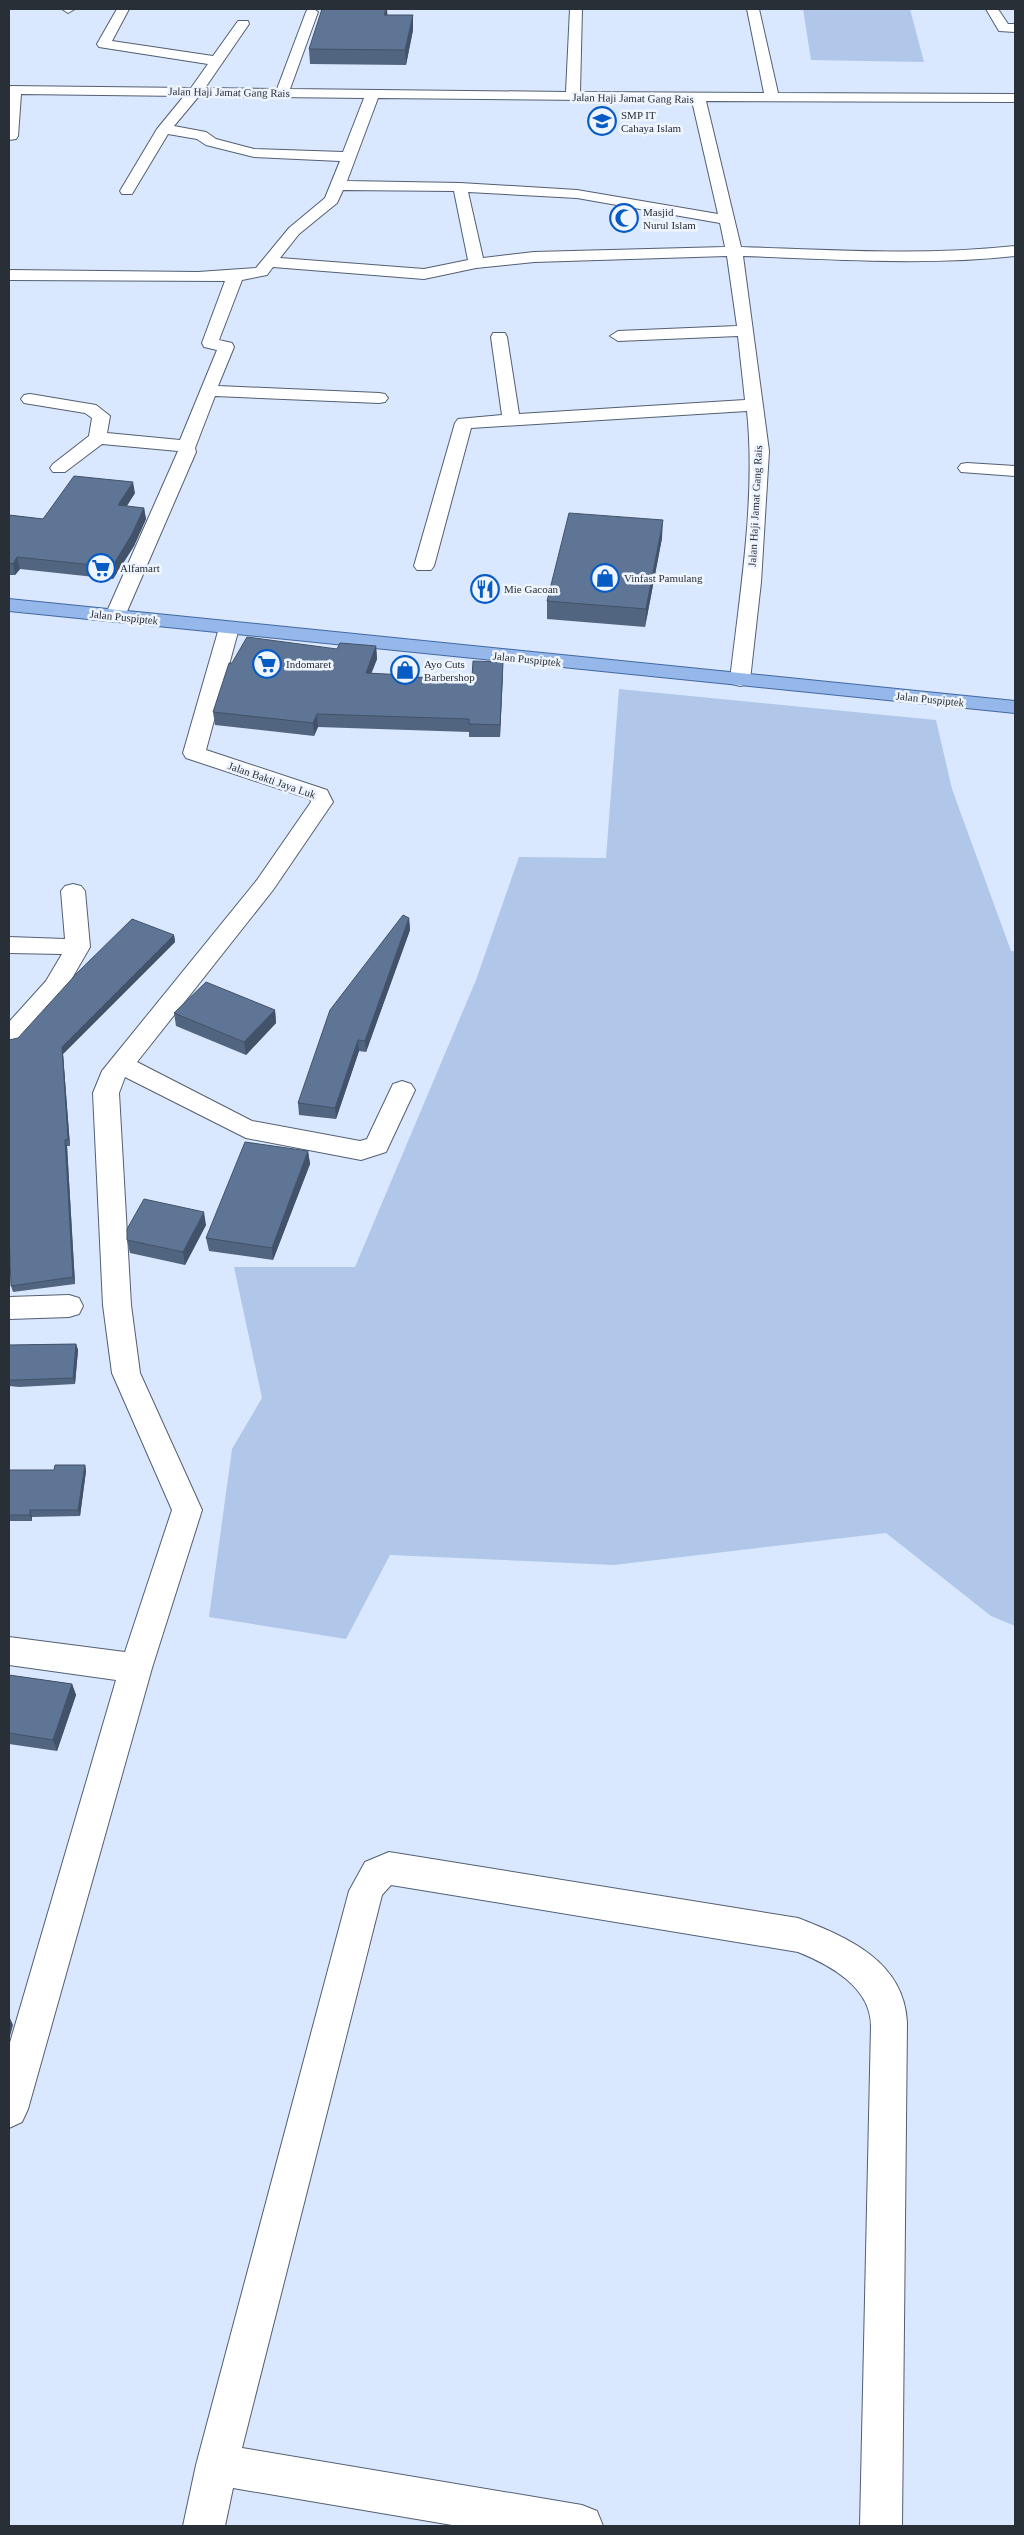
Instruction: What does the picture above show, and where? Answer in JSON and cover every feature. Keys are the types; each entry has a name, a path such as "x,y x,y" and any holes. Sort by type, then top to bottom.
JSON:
{"main road":[{"name":"Jalan Puspiptek","path":"9,605 1015,707"}],"street":[{"path":"123,9 104,44 217,61"},
{"path":"573,96 576,9"},
{"path":"753,9 772,96"},
{"path":"992,9 1004,28 1015,28"},
{"path":"282,93 312,12"},
{"path":"127,191 164,129 195,92 243,24"},
{"path":"11,90 11,136"},
{"name":"Jalan Haji Jamat Gang Rais","path":"11,90 698,97 734,251 746,330 760,451 758,499 740,680"},
{"path":"9,275 131,278 235,276 261,272 294,230 332,200 374,93"},
{"path":"463,109 464,95"},
{"path":"698,97 1015,98"},
{"path":"164,129 201,136 211,142 254,153 350,157"},
{"path":"338,184 460,186 589,196 726,220"},
{"path":"460,186 476,264"},
{"path":"268,262 409,274 438,272 476,264 521,258 734,251 894,256 970,256 1015,251"},
{"path":"115,616 183,465 186,448 226,347 210,344 235,276"},
{"path":"618,336 746,330"},
{"path":"499,337 511,420"},
{"path":"208,392 379,398"},
{"path":"30,399 90,409 101,416 98,438"},
{"path":"424,566 462,424 467,422 755,405"},
{"path":"59,468 98,438 173,444 186,448"},
{"path":"967,468 1015,471"},
{"name":"Jalan Bakti Jaya Luk","path":"121,1064 264,885 322,802 319,795 194,753 229,628"},
{"path":"9,1037 55,986 78,947 73,891"},
{"path":"9,945 78,947"},
{"path":"9,2109 136,1668 187,1510 126,1373 117,1305 106,1093 111,1077 121,1064 246,1129 361,1151 377,1146 402,1090"},
{"path":"9,1308 69,1306"},
{"path":"9,1650 136,1668"},
{"path":"204,2526 217,2465 366,1891 373,1877 381,1869 389,1868 798,1935 830,1947 858,1966 876,1984 888,2007 889,2037 881,2526"},
{"path":"217,2465 582,2526"}],"shaded area":[{"path":"803,9 910,9 924,62 811,60"},
{"path":"619,689 936,720 952,789 1011,951 1015,951 1015,1626 991,1616 886,1533 614,1565 390,1555 346,1639 209,1617 232,1449 262,1398 234,1267 355,1267 476,980 519,857 606,858"}],"building":[{"path":"322,9 386,9 384,15 413,15 405,50 309,49"},
{"path":"74,476 133,482 118,505 144,508 132,534 112,567 17,557 13,564 9,563 9,515 43,519"},
{"name":"Vinfast Pamulang","path":"569,513 663,520 646,609 547,601"},
{"path":"247,637 337,649 340,643 376,646 366,673 407,675 406,677 472,678 473,661 503,662 500,725 469,724 469,719 317,714 313,723 213,712 229,663 232,663"},
{"path":"403,915 409,918 365,1041 358,1040 335,1108 298,1103 330,1010"},
{"path":"132,919 174,935 62,1047 68,1139 65,1140 73,1277 11,1286 9,1234 9,1040 18,1038 78,972"},
{"path":"206,982 275,1010 244,1042 174,1013"},
{"path":"245,1142 308,1151 272,1248 206,1238"},
{"path":"144,1199 204,1212 183,1252 127,1240 127,1229"},
{"path":"76,1344 73,1378 9,1380 9,1345"},
{"path":"55,1465 85,1465 78,1510 30,1510 30,1515 9,1515 9,1470 54,1470"},
{"path":"9,1675 72,1684 53,1740 9,1733"}],"place":[{"name":"SMP IT Cahaya Islam","path":"602,121"},
{"name":"Masjid Nurul Islam","path":"624,218"},
{"name":"Alfamart","path":"101,568"},
{"name":"Vinfast Pamulang","path":"605,578"},
{"name":"Mie Gacoan","path":"485,589"},
{"name":"Indomaret","path":"267,664"},
{"name":"Ayo Cuts Barbershop","path":"405,670"}]}
